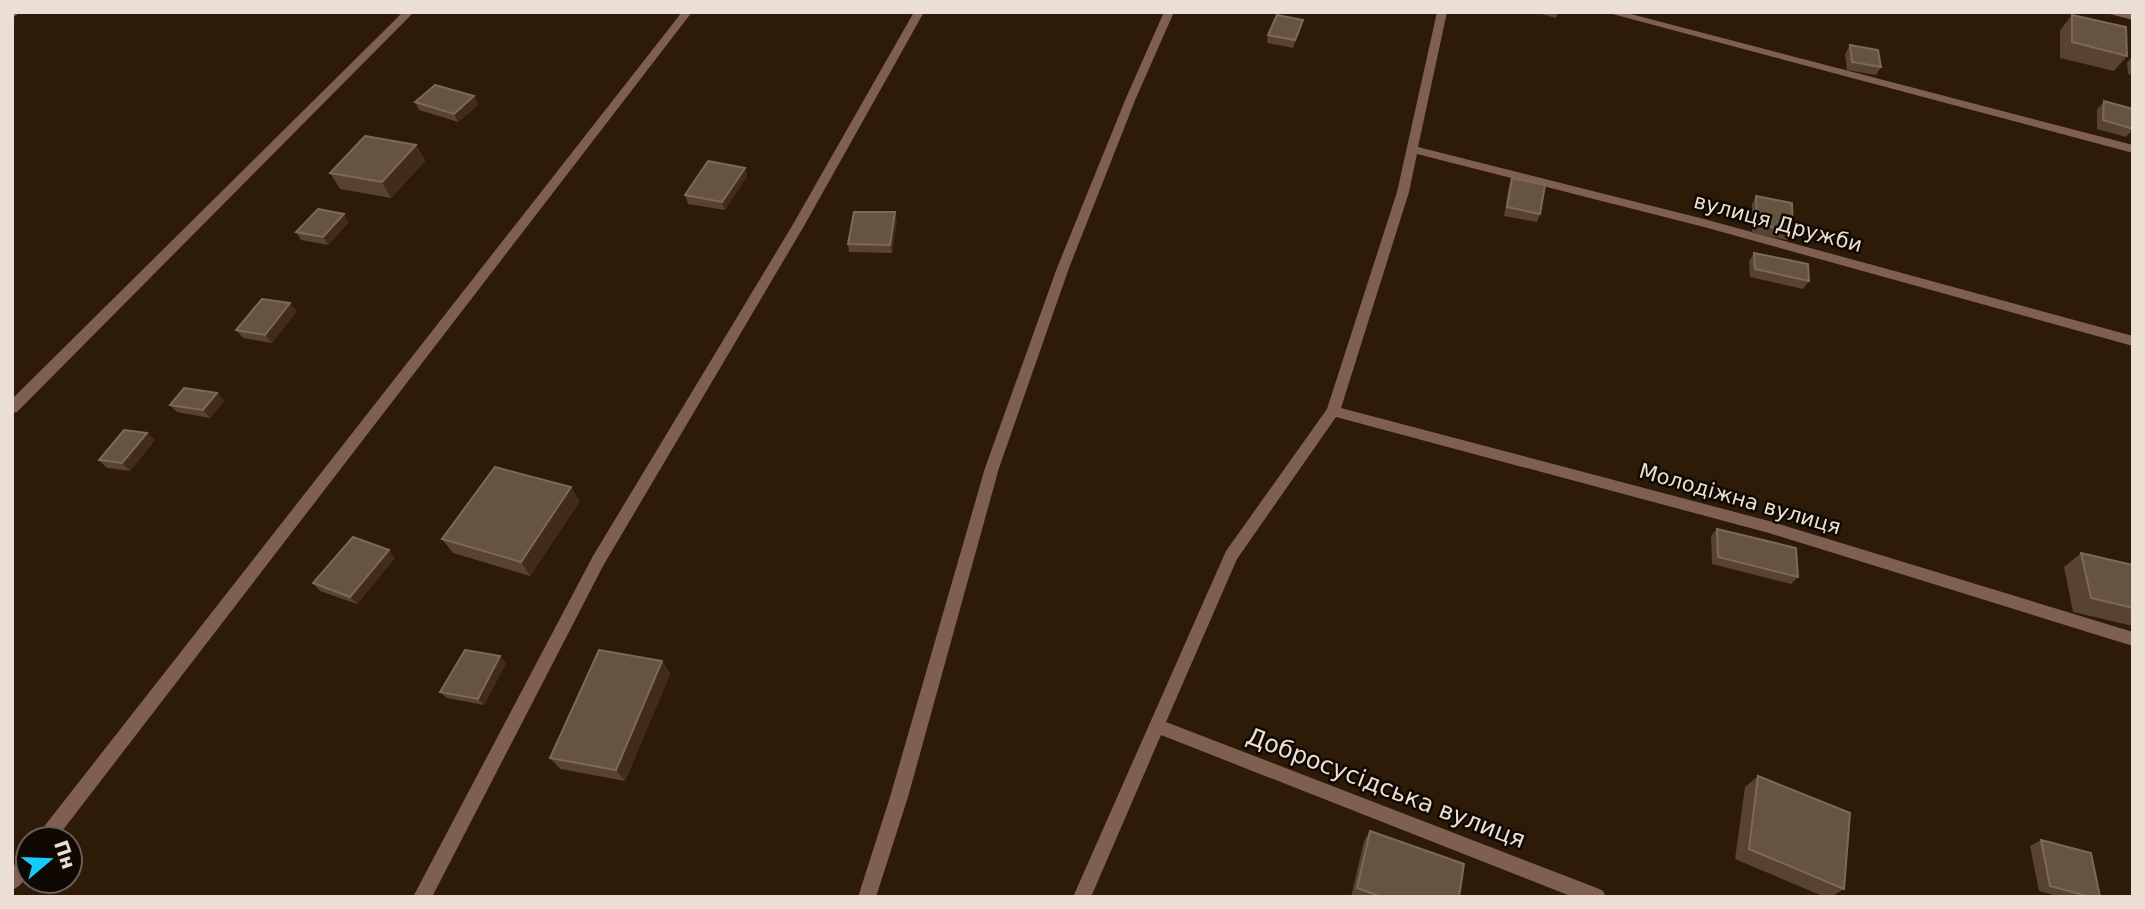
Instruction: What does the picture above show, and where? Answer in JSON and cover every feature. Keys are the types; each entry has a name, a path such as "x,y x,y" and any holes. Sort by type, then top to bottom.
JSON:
{"street":[{"path":"12,408 409,12"},
{"path":"56,825 687,12"},
{"path":"422,897 598,561 798,226 919,12"},
{"path":"867,897 899,797 992,468 1063,268 1131,98 1170,12"},
{"path":"1083,897 1231,555 1333,411 1403,192 1442,12"},
{"path":"1610,12 2133,149"},
{"path":"2114,12 2133,17"},
{"name":"вулиця Дружби","path":"1412,149 1704,223 2133,341"},
{"name":"Молодіжна вулиця","path":"1333,411 1769,527 2133,639"},
{"name":"Добросусідська вулиця","path":"1157,726 1597,897"}],"building":[{"path":"1277,15 1303,20 1295,40 1268,35"},
{"path":"2072,15 2126,27 2127,56 2072,42"},
{"path":"1850,45 1878,50 1881,67 1852,62"},
{"path":"435,85 474,96 454,114 415,102"},
{"path":"2104,101 2133,109 2133,129 2103,120"},
{"path":"365,136 416,145 382,182 330,173"},
{"path":"708,161 745,168 722,202 685,195"},
{"path":"1512,178 1545,185 1540,214 1507,207"},
{"path":"1756,196 1792,203 1793,232 1757,224"},
{"path":"318,209 344,214 323,237 296,232"},
{"path":"854,212 895,212 890,245 848,244"},
{"path":"1754,253 1808,264 1809,281 1755,269"},
{"path":"262,299 290,303 265,335 236,330"},
{"path":"184,388 217,393 203,410 170,405"},
{"path":"124,430 147,433 122,463 99,460"},
{"path":"495,467 571,487 521,562 442,539"},
{"path":"1717,529 1796,548 1798,577 1718,557"},
{"path":"353,537 389,550 350,597 313,583"},
{"path":"2081,553 2133,565 2133,608 2091,598"},
{"path":"465,650 500,656 478,699 440,692"},
{"path":"599,650 662,661 616,770 550,758"},
{"path":"1758,776 1850,813 1844,889 1749,849"},
{"path":"1370,831 1464,864 1459,897 1382,897 1357,888"},
{"path":"2041,840 2091,853 2100,897 2090,897 2050,886"}]}
